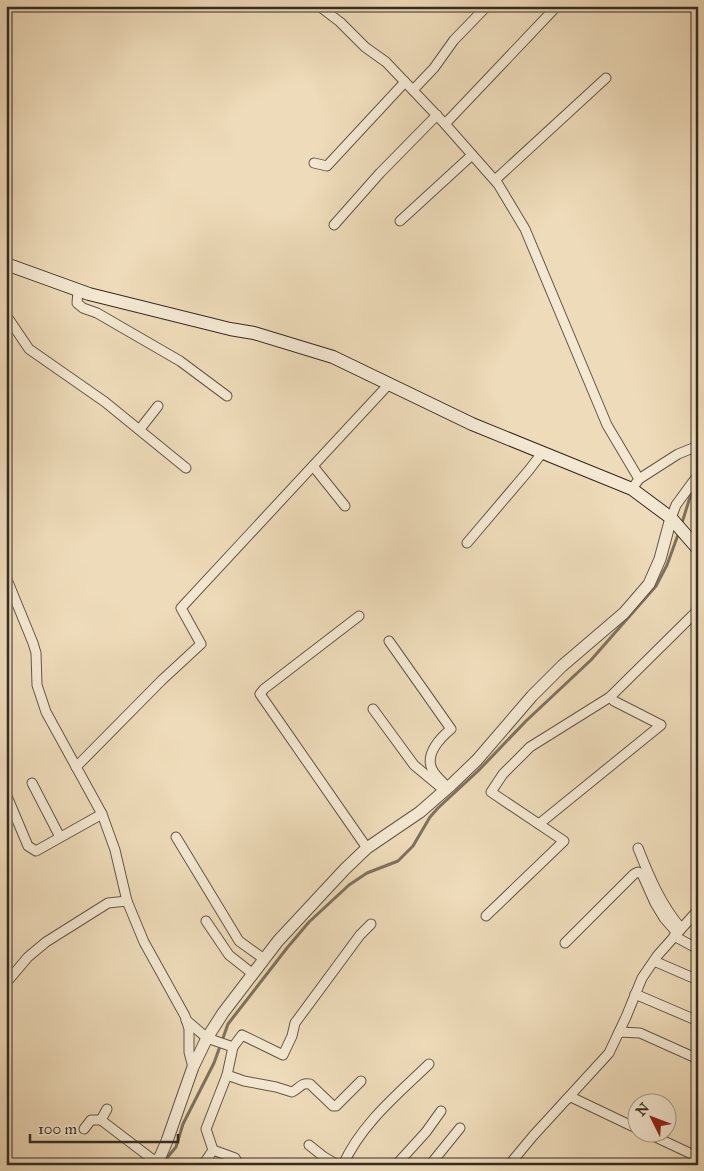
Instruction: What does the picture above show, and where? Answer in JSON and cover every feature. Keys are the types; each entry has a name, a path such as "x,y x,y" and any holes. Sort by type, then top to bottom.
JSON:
{"main road":[{"path":"6,264 78,291 211,325 254,333 334,357 472,424 601,476 635,484 697,548"}],"street":[{"path":"319,6 340,22 365,47 386,62 437,115 495,180 520,218 606,424 635,484 678,454 698,446"},
{"path":"413,90 434,68 454,40 487,6"},
{"path":"445,124 557,6"},
{"path":"495,180 606,78"},
{"path":"314,163 327,166 405,82"},
{"path":"334,225 380,173 437,115"},
{"path":"400,221 472,155"},
{"path":"78,291 77,303 83,308 97,313 172,357 227,396"},
{"path":"6,315 29,349 98,397 186,468"},
{"path":"76,767 162,680 201,644 181,608 389,384"},
{"path":"140,429 158,406"},
{"path":"467,543 530,470 542,453"},
{"path":"313,466 345,506"},
{"path":"84,1129 91,1120 101,1120 155,1164 167,1140 194,1067 211,1040 223,1013 278,941 367,848 420,812 446,789 476,760 532,696 556,672 624,612 649,584 660,559 670,518 676,505 698,475"},
{"path":"697,548 698,531"},
{"path":"6,577 36,653 37,685 46,712 102,814 115,850 127,901 144,942 177,999 185,1019 188,1029 189,1052 194,1067"},
{"path":"486,916 564,841 491,792 503,774 530,748 610,697 698,610"},
{"path":"359,616 260,694 367,848"},
{"path":"389,641 451,729 440,738 430,762 433,771 446,789"},
{"path":"539,824 661,725 614,701 610,697"},
{"path":"372,710 414,765 446,789"},
{"path":"32,783 60,837"},
{"path":"6,794 28,846 36,851 102,814"},
{"path":"176,837 239,941 264,959"},
{"path":"638,848 650,879 677,932"},
{"path":"565,944 638,872 642,874 664,918 677,932 698,949"},
{"path":"6,983 28,958 46,942 108,903 127,901"},
{"path":"512,1164 533,1136 609,1053 620,1032 642,978 677,932 698,911"},
{"path":"206,921 229,955 253,974"},
{"path":"213,1150 206,1129 226,1076 230,1047 242,1035 283,1055 292,1036 295,1023 360,935 371,924"},
{"path":"654,961 698,980"},
{"path":"635,994 698,1021"},
{"path":"185,1019 211,1040 230,1047"},
{"path":"620,1032 640,1033 698,1058"},
{"path":"343,1165 350,1148 366,1127 428,1064"},
{"path":"226,1076 292,1092 300,1085 310,1084 333,1106 336,1106 361,1081"},
{"path":"567,1099 571,1098 626,1123"},
{"path":"101,1120 107,1109"},
{"path":"396,1165 442,1111"},
{"path":"430,1165 460,1128"},
{"path":"670,1144 698,1157"},
{"path":"309,1145 338,1165"},
{"path":"203,1165 213,1150"},
{"path":"213,1150 235,1158 239,1165"}],"waterway":[{"path":"681,526 691,494 698,486"},
{"path":"161,1165 176,1147 183,1124 214,1063 228,1024 287,948 309,922 349,885 367,873 398,861 413,846 430,817 438,808 591,660 656,586 667,565 679,532"}]}
